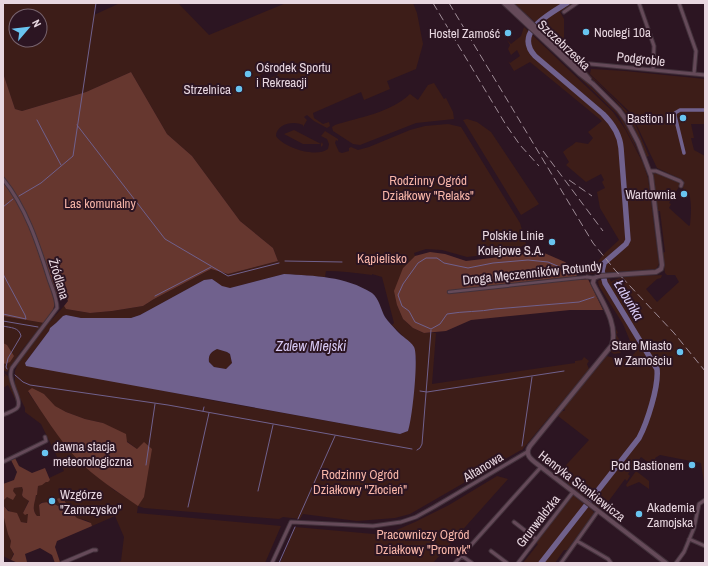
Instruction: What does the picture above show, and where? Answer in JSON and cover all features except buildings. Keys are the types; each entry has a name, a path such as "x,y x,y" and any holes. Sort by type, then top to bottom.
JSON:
{"street":[{"name":"Szczebrzeska","path":"504,3 528,22"},
{"name":"Szczebrzeska","path":"510,3 540,34 615,105 627,121 650,170"},
{"path":"564,12 577,3"},
{"path":"638,3 654,46 653,70"},
{"path":"678,3 696,51 694,74"},
{"name":"Podgroble","path":"575,67 580,64 586,64 705,75"},
{"path":"650,170 680,181 682,183 681,186"},
{"name":"Droga Męczenników Rotundy","path":"449,292 587,277 594,278 606,275 656,272 662,266 654,191 650,170"},
{"name":"Źródlana","path":"3,179 13,191 31,227 46,267 57,308 12,368 10,378 19,401 19,406 17,409 3,415"},
{"name":"Altanowa","path":"272,563 291,522 373,526 391,525 408,520 434,507 527,452 530,446 612,345 612,321 593,283 594,278"},
{"path":"3,462 46,441 45,437"},
{"name":"Henryka Sienkiewicza","path":"527,452 530,458 541,467 666,563"},
{"path":"455,563 541,467"},
{"name":"Grunwaldzka","path":"518,563 573,492"},
{"path":"676,563 684,552 690,539 700,502 705,500"},
{"path":"561,563 598,511"},
{"path":"514,522 536,539"},
{"path":"690,539 705,546"},
{"path":"577,541 608,559 611,563"},
{"path":"62,563 92,550 96,550"},
{"path":"491,551 507,563"},
{"path":"462,556 472,563"}],"green space":[{"path":"3,3 96,3 94,15 120,3 178,3 209,35 286,3 413,3 417,13 423,44 416,69 387,81 390,89 364,100 361,92 313,113 314,118 323,124 329,122 330,126 327,128 314,121 307,115 304,117 307,120 303,127 303,125 295,123 286,124 279,129 276,136 293,148 308,152 323,152 328,149 329,144 327,139 321,136 325,131 338,139 335,143 339,152 342,153 349,151 349,148 351,147 358,150 369,147 410,130 425,126 448,124 461,127 520,223 526,244 511,252 467,257 442,250 426,249 414,253 415,256 403,268 397,305 403,319 413,328 424,333 436,333 432,384 575,363 575,361 582,360 584,357 589,361 587,364 589,369 522,450 410,514 395,518 357,521 303,514 300,519 283,517 279,519 144,508 138,506 137,513 281,526 265,563 116,563 121,561 124,537 115,516 92,526 91,523 75,517 64,500 59,498 60,506 42,502 39,505 40,516 37,516 35,513 34,505 38,486 50,480 49,478 64,471 41,424 25,412 25,408 15,386 15,371 19,361 45,327 64,306 66,309 90,313 143,306 211,269 228,274 278,261 273,248 240,221 192,156 167,134 131,72 86,92 22,111 15,109 3,73","holes":["271,70 272,72 276,71 278,75 262,81 260,75","326,271 372,274 382,277 394,323 392,325 405,338 416,358 408,431 400,434 205,399 25,363 50,328 66,315 81,318 131,318 140,315 204,280 212,279 222,287 230,288 284,274 325,277","28,392 44,394 54,406 66,412 85,419 103,423 137,449 138,505 114,490 78,459 55,431"]},
{"path":"514,3 574,3 560,12 564,19 564,40 559,44"},
{"path":"524,27 613,112 625,129 643,163 648,178 659,264 656,269 586,274 575,264 577,262 588,272 595,268 602,256 619,240 600,208 597,192 605,188 602,182 604,180 601,174 586,182 566,165 569,162 563,152 576,142 588,144 593,138 588,132 602,121 530,62 514,71 508,61 510,63 520,56 517,50 511,55 508,49 510,45 507,40 511,44 521,36"},
{"path":"591,69 705,79 705,124 691,124 694,138 691,138 694,150 705,156 705,489 701,463 660,455 655,458 661,469 660,471 641,457 628,474 630,476 627,481 625,479 602,510 557,475 589,440 558,416 565,410 564,408 607,356 622,358 629,357 635,353 623,324 599,286 598,281 610,279 611,282 616,279 636,276 662,275 661,278 657,279 646,289 657,302 679,282 675,275 667,275 665,273 662,253 665,252 660,211 657,211 653,174 656,173 680,182 680,185 683,187 684,183 683,180 657,168 631,113 590,74","holes":["679,187 684,189 679,196 685,199 689,193 691,201 689,226 669,208 671,204 669,203"]},
{"path":"585,70 629,113 649,156 646,157 635,129 626,113 609,94 584,71"},
{"name":"Las komunalny","path":"131,72 167,134 192,156 240,221 273,248 278,261 228,274 211,269 143,306 90,313 66,309 64,306 68,301 64,292 54,297 54,308 44,323 3,316 3,73 15,109 22,111 86,92"},
{"path":"580,76 619,114 627,127 642,159 618,115 579,77"},
{"path":"434,83 444,99 446,98 453,112 454,119 416,123 360,145 353,144 333,131 332,127 335,125 384,110 393,106 410,94 418,100 428,85"},
{"path":"467,119 477,122 491,132 539,204 521,215 463,120"},
{"path":"294,130 321,144 303,144 284,134"},
{"path":"430,252 445,254 466,261 542,252 565,262 579,274 576,276 578,280 588,279 603,310 570,310 471,320 446,331 424,333 413,328 403,319 397,305 394,291 403,268 415,256"},
{"path":"3,316 44,323 21,351 7,372 3,370"},
{"path":"616,329 618,333 616,334 623,346 626,348 620,353 614,354 611,352 615,343"},
{"path":"3,343 7,345 14,356 10,362 5,364 3,362"},
{"path":"217,349 230,354 232,363 226,369 214,367 209,362 210,354"},
{"path":"4,373 8,376 17,400 16,401 8,385 3,388"},
{"path":"32,388 44,394 55,406 66,412 85,419 103,423 126,434 127,442 137,449 144,442 152,449 144,497 138,506 98,478 77,459 57,434 28,391"},
{"path":"15,458 19,466 32,473 45,468 50,480 38,486 34,503 34,511 37,516 40,516 39,505 41,503 46,502 58,506 60,505 57,499 59,498 64,500 77,518 91,523 92,526 57,541 55,547 60,562 55,563 52,555 40,548 25,554 27,562 29,563 18,563 11,560 14,554 10,547 11,541 3,514 3,505 8,511 17,513 21,522 27,523 28,514 25,515 23,513 29,501 22,495 22,487 14,488 13,491 16,495 13,500 7,497 3,501 3,484 14,480 17,472 11,460"},
{"path":"636,471 649,481 649,489 639,482 627,487 626,485"},
{"name":"Pracowniczy Ogród Działkowy \"Promyk\"","path":"497,476 508,479 433,563 280,563 295,527 385,535 449,505"},
{"path":"22,487 23,497 29,500 23,513 29,514 27,523 21,522 17,516 3,505 3,501 7,497 13,499 12,491 14,488"},
{"path":"572,496 574,496 594,513 567,550 564,550 555,563 523,563 538,544 536,543"},
{"path":"3,514 10,537 11,550 14,552 11,560 3,556"}],"water":[{"name":"Zalew Miejski","path":"284,274 318,276 340,280 362,287 372,293 380,304 388,321 414,347 416,363 410,425 408,431 400,434 26,366 25,363 50,328 63,316 66,315 81,318 131,318 140,315 204,280 212,279 222,286 230,288","holes":["217,349 230,354 232,363 226,369 214,367 209,362 210,356 215,350"]}],"waterway":[{"path":"19,196 41,183 73,156 96,3"},
{"name":"Łabuńka","path":"541,563 639,438 652,404 657,376 657,369 605,283 602,271 604,263 626,244 628,240 621,148 618,134 613,125 603,114 535,56 529,47 528,39 536,25 567,3"},
{"path":"684,153 675,113 680,110 705,110"},
{"path":"37,120 61,165"},
{"path":"77,125 165,239 228,276 279,263"},
{"path":"3,207 13,199"},
{"path":"567,270 548,262 528,260 493,263 468,268 444,263 437,258 426,258 418,263 403,284 398,295 402,306 409,311 415,322 431,329 440,324 447,314 579,302 594,297"},
{"path":"285,261 342,262"},
{"path":"155,296 211,267"},
{"path":"3,274 26,319 3,314"},
{"path":"3,321 38,327"},
{"path":"3,326 17,329 21,336 8,358 7,369"},
{"path":"417,450 422,444 431,330"},
{"path":"420,391 427,392 564,371"},
{"path":"15,375 23,382 30,385 168,405 412,449"},
{"path":"522,446 532,377"},
{"path":"146,465 155,404"},
{"path":"203,411 204,407"},
{"path":"188,507 209,413"},
{"path":"258,491 273,425"},
{"path":"298,519 335,436"},
{"path":"279,563 295,527"}],"railway":[{"path":"433,3 506,125 520,145 539,166"},
{"path":"449,3 593,243 615,270 674,333 705,371"},
{"path":"543,151 603,231"},
{"path":"569,180 592,196"}],"place":[{"name":"Noclegi 10a","path":"586,32"},
{"name":"Hostel Zamość","path":"508,33"},
{"name":"Ośrodek Sportu i Rekreacji","path":"248,74"},
{"name":"Strzelnica","path":"239,89"},
{"name":"Bastion III","path":"683,118"},
{"name":"Wartownia","path":"684,194"},
{"name":"Polskie Linie Kolejowe S.A.","path":"552,242"},
{"name":"Stare Miasto w Zamościu","path":"680,352"},
{"name":"dawna stacja meteorologiczna","path":"45,453"},
{"name":"Pod Bastionem","path":"692,465"},
{"name":"Wzgórze \"Zamczysko\"","path":"52,501"},
{"name":"Akademia Zamojska","path":"639,514"}],"park label":[{"name":"Rodzinny Ogród Działkowy \"Relaks\"","path":"428,188"},
{"name":"Kąpielisko","path":"382,258"},
{"name":"Rodzinny Ogród Działkowy \"Złocień\"","path":"360,482"}]}
